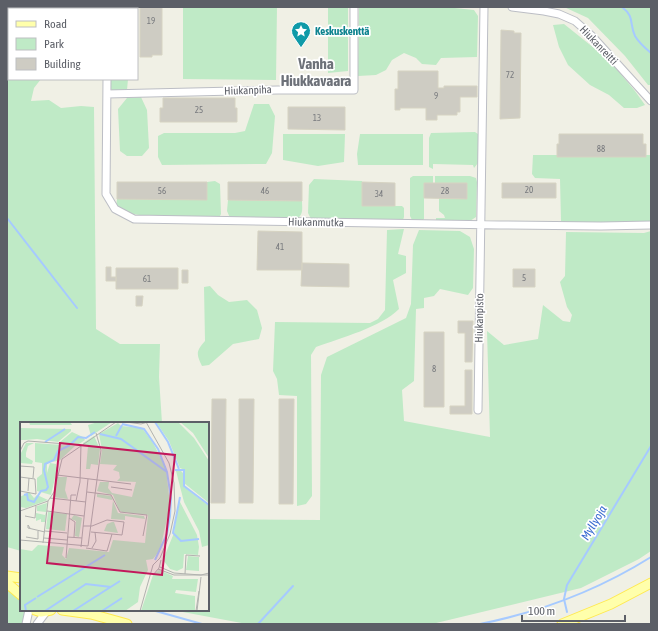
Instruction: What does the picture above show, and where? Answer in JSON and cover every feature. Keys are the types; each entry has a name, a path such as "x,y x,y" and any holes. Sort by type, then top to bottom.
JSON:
{"main road":[{"path":"7,576 20,578"},
{"path":"7,583 20,594"},
{"path":"562,624 611,604 651,583"},
{"path":"69,611 91,614 128,624"},
{"path":"96,611 128,624"}],"street":[{"name":"Hiukanpiha","path":"107,94 278,90 354,90 354,7"},
{"path":"480,225 484,7"},
{"name":"Hiukanreitti","path":"512,7 544,10 559,14 575,21 592,36 651,100"},
{"name":"Hiukanmutka","path":"107,80 106,194 115,209 134,219 480,225 608,226 651,224"},
{"name":"Hiukanpisto","path":"478,410 480,225"},
{"path":"26,624 29,611"},
{"path":"37,624 48,611"}],"green space":[{"path":"7,7 93,7 8,8 8,80 40,80 34,88 31,101 49,100 61,108 81,106 94,107 96,329 120,344 160,344 159,377 162,422 20,422 20,551 7,547"},
{"path":"183,7 277,7 276,80 183,79"},
{"path":"328,7 348,7 348,71 328,73"},
{"path":"359,7 445,7 474,10 478,16 477,57 441,58 436,65 422,64 416,58 404,53 392,60 386,70 376,75 358,76"},
{"path":"564,7 651,7 651,85 648,85 625,56 588,18"},
{"path":"564,24 609,60 645,105 637,108 624,108 609,95 590,85 568,65 559,47 553,25"},
{"path":"109,80 128,80 127,90 113,91 109,87"},
{"path":"141,97 147,110 149,148 142,156 127,156 120,151 118,109 127,98"},
{"path":"254,104 269,104 275,116 272,153 266,164 162,165 158,157 158,136 164,133 235,133 245,131"},
{"path":"475,132 478,134 478,163 474,168 473,165 433,164 433,169 429,167 429,138 431,133"},
{"path":"283,134 345,134 344,162 318,166 283,160"},
{"path":"360,134 423,134 423,165 358,165 357,154"},
{"path":"533,155 557,155 557,157 645,157 646,155 651,155 651,222 561,221 560,179 535,178 532,174"},
{"path":"413,176 433,176 433,183 424,183 423,220 412,220 410,216 410,178"},
{"path":"435,176 470,176 476,178 476,217 470,221 436,220 436,218 445,218 439,211 439,198 467,199 467,183 435,183"},
{"path":"314,179 362,181 362,206 402,206 404,208 403,220 311,219 308,213 309,185"},
{"path":"215,181 220,184 221,214 219,218 148,216 123,211 117,206 117,199 206,200 207,182"},
{"path":"228,200 302,201 302,211 296,219 230,218 227,211"},
{"path":"404,229 398,254 406,256 406,273 393,280 399,309 371,327 316,347 311,355 312,496 306,504 297,506 297,396 279,395 277,379 273,371 275,322 370,323 378,319 385,310 387,230"},
{"path":"419,230 460,231 470,237 474,249 473,288 468,295 440,289 434,296 424,298 424,308 416,309 414,381 402,390 404,421 490,437 487,331 504,345 538,339 543,305 563,321 570,322 572,315 567,307 560,282 565,276 566,232 644,233 651,231 651,551 639,559 581,588 432,624 247,624 177,611 209,611 209,519 320,520 321,375 327,357 406,318 411,304 413,245"},
{"path":"210,286 218,295 229,302 247,300 257,310 262,328 259,339 233,344 209,365 202,366 198,353 200,347 205,341 204,287"},
{"path":"7,586 20,598 20,611 25,611 23,624 7,624"}],"building":[{"path":"140,7 162,7 162,55 140,57"},
{"path":"501,30 521,33 520,118 500,119"},
{"path":"398,71 438,71 438,88 444,88 444,86 477,86 477,97 460,97 460,112 457,112 457,115 437,115 437,120 426,120 426,108 400,108 400,110 395,110 395,89 398,89"},
{"path":"163,98 235,98 237,122 160,122 160,108 163,108"},
{"path":"288,107 345,107 345,130 288,129"},
{"path":"559,134 643,134 643,144 646,144 646,157 557,157"},
{"path":"117,182 207,182 207,200 117,199"},
{"path":"228,182 302,182 302,201 228,200"},
{"path":"362,182 395,183 395,206 362,206"},
{"path":"424,183 467,183 467,199 424,198"},
{"path":"502,183 556,183 556,198 502,198"},
{"path":"258,231 302,232 302,270 257,270"},
{"path":"302,263 349,264 349,287 301,286"},
{"path":"106,267 111,267 111,277 116,277 116,281 106,281"},
{"path":"116,268 178,268 178,289 116,289"},
{"path":"513,269 535,269 535,287 513,287"},
{"path":"182,270 188,270 188,283 182,283"},
{"path":"136,296 143,296 142,306 136,306"},
{"path":"458,321 473,321 472,362 465,362 465,333 458,333"},
{"path":"424,332 444,332 444,407 424,407"},
{"path":"465,370 472,370 472,414 450,414 450,406 465,406"},
{"path":"212,399 226,399 225,503 211,503"},
{"path":"239,399 254,399 253,503 239,503"},
{"path":"279,399 294,399 293,504 279,504"}],"waterway":[{"name":"Myllyoja","path":"622,7 629,14 635,36 651,53"},
{"path":"7,218 77,308"},
{"name":"Myllyoja","path":"567,612 564,599 567,585 651,446"},
{"path":"480,624 525,613 569,598 611,579 651,557"},
{"path":"258,624 293,586"},
{"path":"156,611 202,624"}],"place":[{"name":"Keskuskenttä","path":"301,48"}],"district":[{"name":"Vanha Hiukkavaara","path":"316,72"}]}
